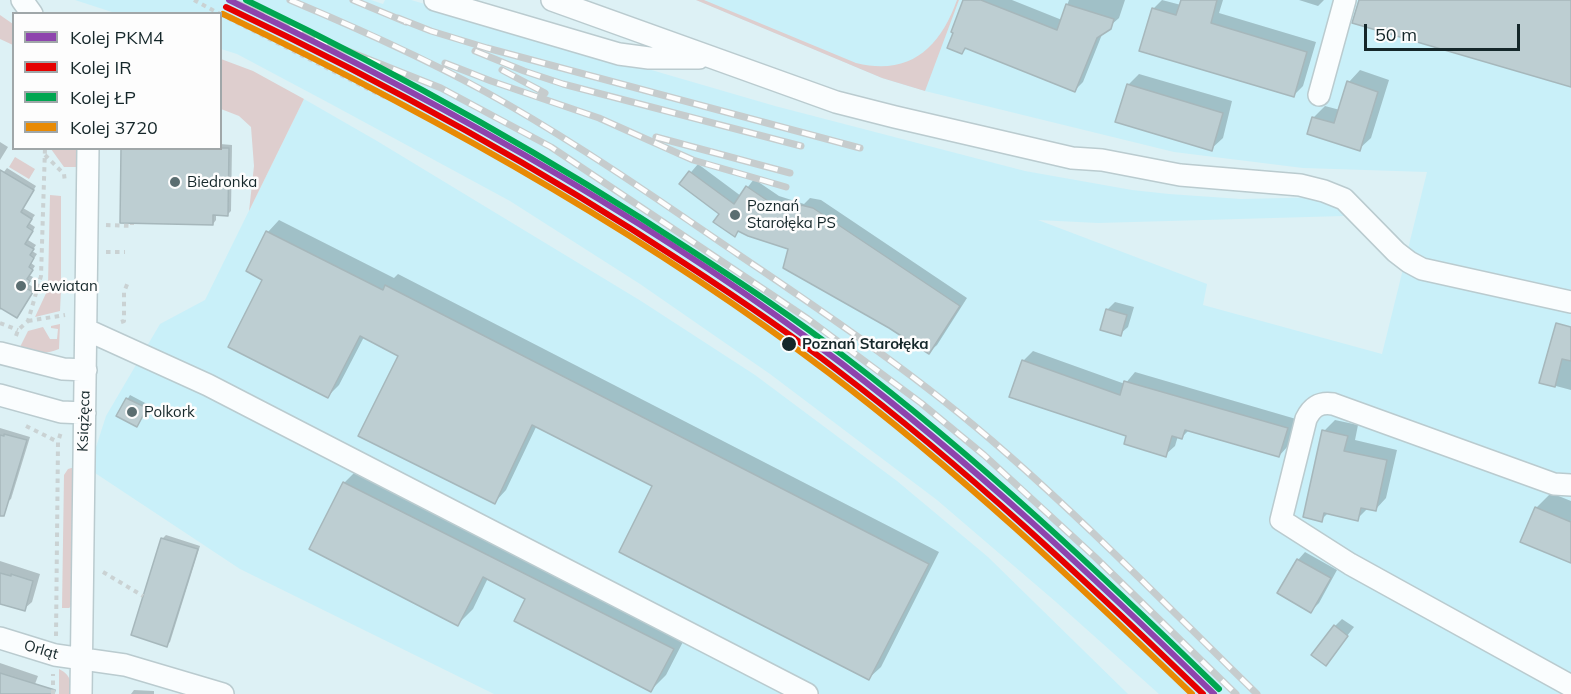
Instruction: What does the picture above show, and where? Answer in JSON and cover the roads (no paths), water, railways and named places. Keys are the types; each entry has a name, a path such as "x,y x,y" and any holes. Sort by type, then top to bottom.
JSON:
{"street":[{"path":"435,0 619,54 649,58 712,58"},
{"path":"552,0 836,102 1072,158 1102,160 1180,175 1300,185 1324,191 1344,199 1396,252 1422,269 1571,302"},
{"path":"1319,94 1345,0"},
{"name":"Książęca","path":"81,694 88,150"},
{"path":"87,330 208,385 807,694"},
{"path":"5,354 63,369 86,370"},
{"path":"0,395 61,412 85,413"},
{"path":"1571,485 1554,484 1333,405 1324,404 1312,408 1305,419 1281,520 1350,564 1571,686"},
{"name":"Orląt","path":"0,638 55,655 125,665 223,694"}],"railway":[{"path":"290,0 428,62 481,89 537,122 653,196 875,349 974,425 1038,481 1257,694"},
{"path":"353,0 406,22"},
{"path":"238,4 295,30 441,88 551,147 808,319 921,403 984,455 1095,557 1236,694"},
{"path":"398,18 487,48 860,148"},
{"path":"475,51 563,84 801,146"},
{"path":"445,63 599,118 693,160 786,187"},
{"path":"502,70 545,93"},
{"path":"656,137 790,173"}],"rail line":[{"name":"PKM4","path":"229,0 388,80 544,166 696,260 769,311 890,401 986,482 1078,565 1214,694"},
{"name":"ŁP","path":"246,0 361,57 529,150 638,216 789,316 943,435 1037,517 1219,689"},
{"name":"IR","path":"226,7 402,95 516,159 629,227 781,328 933,446 1070,568 1203,694"},
{"name":"3720","path":"223,14 380,93 535,178 685,271 758,321 877,410 970,488 1060,569 1192,694"}],"place":[{"name":"Biedronka","path":"175,182"},
{"name":"Poznań Starołęka PS","path":"735,215"},
{"name":"Lewiatan","path":"21,286"},
{"name":"Poznań Starołęka","path":"789,344"},
{"name":"Polkork","path":"132,412"}]}
